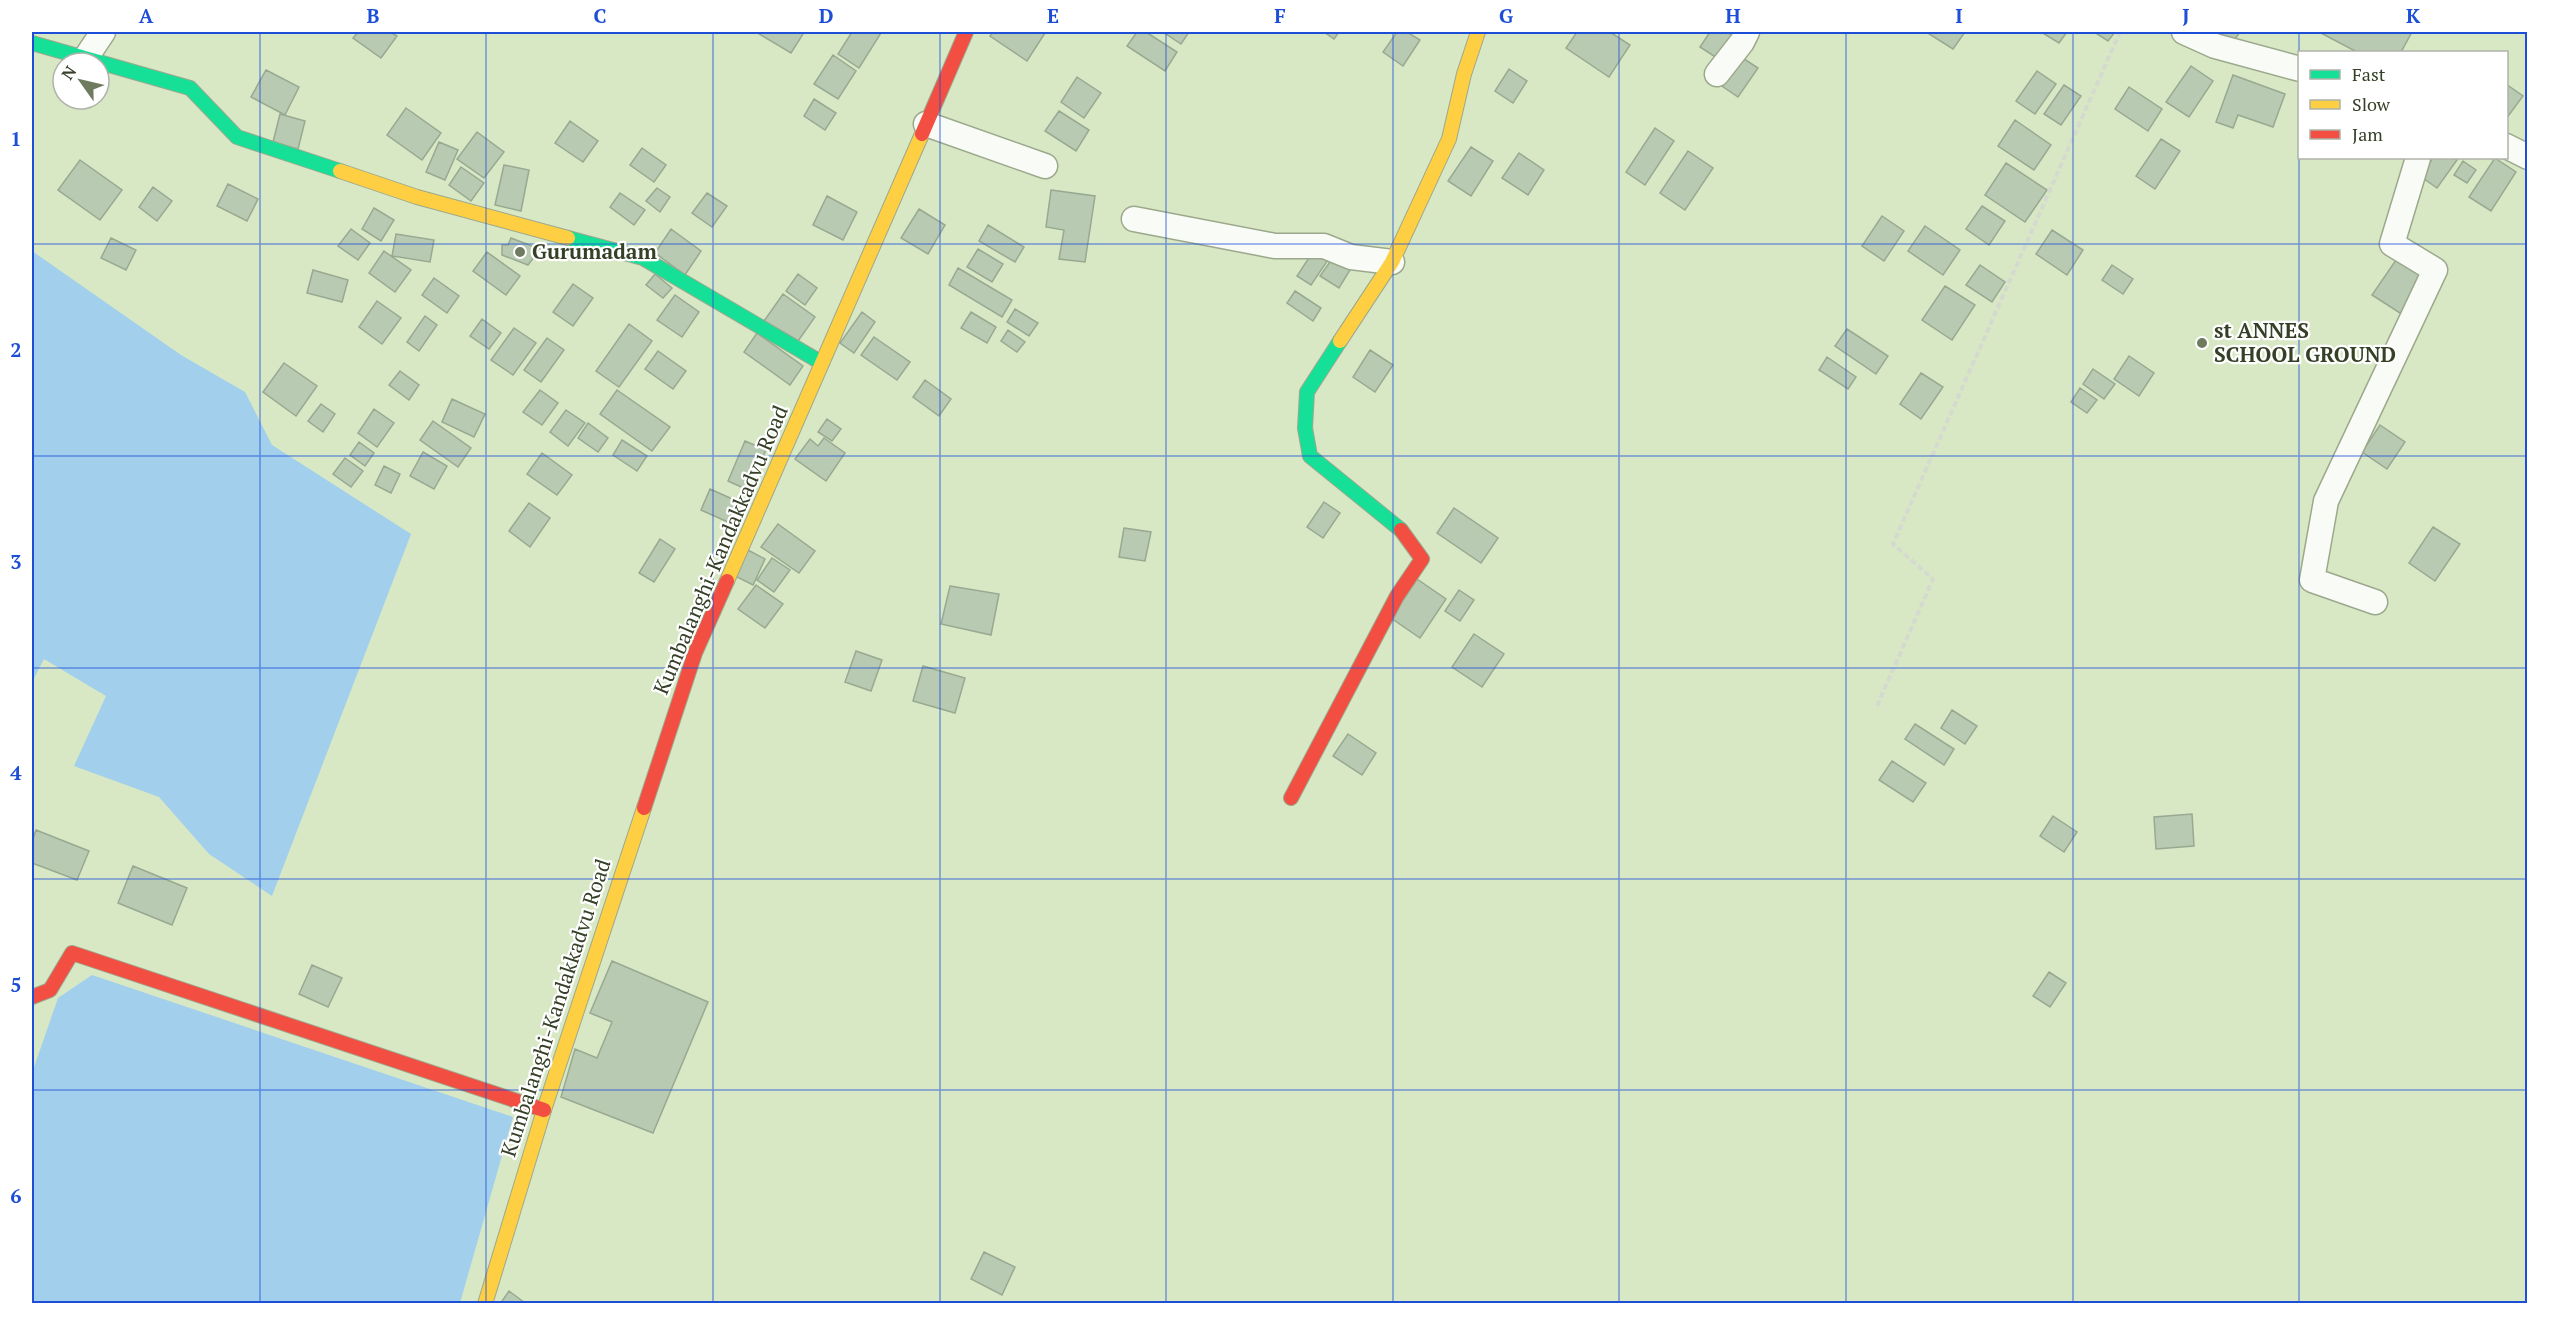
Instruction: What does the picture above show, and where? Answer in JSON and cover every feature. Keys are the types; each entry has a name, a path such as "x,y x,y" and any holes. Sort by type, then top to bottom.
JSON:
{"street":[{"path":"90,51 103,32"},
{"name":"Kumbalanghi-Kandakkadvu Road","path":"485,1304 544,1110 695,653 966,32"},
{"path":"1292,798 1397,596 1422,559 1404,532 1310,456 1305,428 1307,392 1392,262 1449,139 1464,74 1478,32"},
{"path":"1717,74 1747,32"},
{"path":"2195,34 2215,46 2298,68"},
{"path":"32,43 58,51"},
{"path":"111,66 190,88 237,137 417,197 643,258 822,363"},
{"path":"926,124 1045,165"},
{"path":"2508,147 2528,157"},
{"path":"2375,602 2312,580 2326,501 2435,270 2392,244 2418,159"},
{"path":"1134,219 1275,246 1324,246 1352,257 1392,262"},
{"path":"32,997 50,990 72,953 544,1110"}],"path":[{"path":"1877,706 1933,579 1893,544 2120,32"}],"water":[{"path":"32,251 181,355 245,392 272,445 411,534 272,896 209,854 159,797 74,766 106,696 44,659 32,682"},
{"path":"92,975 513,1117 460,1303 32,1304 32,1073 58,998"}],"building":[{"path":"358,32 390,32 397,36 381,58 353,38"},
{"path":"756,32 800,32 803,34 791,53"},
{"path":"852,32 881,33 859,68 838,54"},
{"path":"993,32 1045,33 1027,61 990,36"},
{"path":"1137,32 1146,32 1177,52 1165,71 1127,46"},
{"path":"1163,32 1189,32 1181,44"},
{"path":"1324,32 1339,32 1334,39"},
{"path":"1397,32 1407,32 1420,40 1403,66 1383,52"},
{"path":"1577,32 1610,32 1630,45 1609,77 1566,48"},
{"path":"1710,32 1727,32 1738,39 1723,62 1700,47"},
{"path":"1926,32 1965,32 1953,49"},
{"path":"2041,32 2067,32 2059,43"},
{"path":"2094,32 2115,32 2108,41"},
{"path":"2216,32 2240,32 2228,49 2212,38"},
{"path":"2319,32 2412,32 2402,51 2355,51"},
{"path":"1735,53 1758,68 1738,97 1716,82"},
{"path":"833,55 856,71 838,99 814,84"},
{"path":"2191,66 2213,81 2189,117 2166,102"},
{"path":"1509,69 1527,81 1513,103 1495,91"},
{"path":"266,70 299,87 285,115 251,97"},
{"path":"2037,71 2056,84 2035,114 2016,101"},
{"path":"2233,75 2285,94 2273,127 2238,115 2233,128 2216,122"},
{"path":"1077,77 1101,93 1084,118 1061,102"},
{"path":"2064,85 2081,96 2061,125 2044,114"},
{"path":"2508,85 2523,96 2508,116"},
{"path":"2129,87 2162,109 2148,131 2115,109"},
{"path":"814,99 836,113 825,130 804,116"},
{"path":"406,108 441,133 422,160 387,135"},
{"path":"1059,111 1089,130 1076,151 1045,131"},
{"path":"280,114 305,121 298,149 273,142"},
{"path":"2015,120 2051,145 2034,170 1998,146"},
{"path":"570,121 598,141 583,162 555,143"},
{"path":"1655,128 1674,141 1645,185 1626,172"},
{"path":"477,132 504,152 484,178 457,159"},
{"path":"2161,139 2180,151 2155,189 2136,176"},
{"path":"439,142 458,150 445,180 426,172"},
{"path":"1471,147 1493,161 1471,196 1448,181"},
{"path":"642,148 666,165 654,182 630,165"},
{"path":"1688,151 1713,168 1685,210 1660,193"},
{"path":"1519,153 1544,170 1528,195 1502,178"},
{"path":"2432,159 2457,160 2437,188 2420,176"},
{"path":"2494,159 2516,172 2491,211 2469,197"},
{"path":"80,160 122,190 100,220 58,190"},
{"path":"2463,161 2476,170 2467,183 2454,175"},
{"path":"2006,163 2047,190 2025,222 1985,195"},
{"path":"504,165 529,170 521,211 495,205"},
{"path":"461,167 484,183 471,201 449,185"},
{"path":"228,184 258,199 247,221 217,206"},
{"path":"153,187 172,201 157,221 139,207"},
{"path":"657,188 670,197 660,212 646,201"},
{"path":"1051,190 1095,196 1085,262 1059,259 1064,230 1046,227"},
{"path":"620,193 645,210 634,225 610,207"},
{"path":"707,193 727,206 712,227 692,213"},
{"path":"827,196 857,212 843,240 813,225"},
{"path":"1982,206 2005,221 1989,245 1966,229"},
{"path":"374,208 394,220 381,241 362,229"},
{"path":"919,209 945,225 928,254 901,238"},
{"path":"1882,216 1904,231 1884,261 1862,246"},
{"path":"988,225 1024,247 1015,262 979,241"},
{"path":"1925,226 1960,250 1943,275 1908,251"},
{"path":"351,229 370,243 358,260 338,246"},
{"path":"671,229 701,251 685,275 655,253"},
{"path":"2052,230 2083,250 2067,275 2036,254"},
{"path":"396,234 434,240 430,262 392,256"},
{"path":"111,238 136,250 126,270 101,258"},
{"name":"Gurumadam","path":"511,238 540,249 528,265 502,255 502,245 508,245"},
{"path":"1316,247 1330,257 1311,285 1297,276"},
{"path":"978,249 1003,264 992,282 967,267"},
{"path":"384,251 411,270 395,292 369,273"},
{"path":"487,252 520,276 506,295 473,271"},
{"path":"1332,259 1350,270 1339,288 1320,276"},
{"path":"2396,260 2426,279 2403,315 2372,295"},
{"path":"1980,265 2005,282 1992,302 1966,285"},
{"path":"2112,265 2133,279 2123,294 2102,280"},
{"path":"958,268 1012,300 1002,317 949,285"},
{"path":"313,270 348,280 342,302 307,293"},
{"path":"655,274 672,288 663,298 646,285"},
{"path":"798,274 817,288 805,305 786,291"},
{"path":"434,278 459,296 447,313 422,295"},
{"path":"573,284 593,298 573,326 553,312"},
{"path":"1945,286 1975,305 1952,340 1922,320"},
{"path":"1295,291 1321,308 1313,321 1287,303"},
{"path":"783,294 815,317 796,344 764,321"},
{"path":"675,295 699,312 682,337 657,320"},
{"path":"377,301 401,318 382,344 359,327"},
{"path":"1015,309 1038,323 1029,336 1007,322"},
{"path":"862,312 875,322 854,353 840,343"},
{"path":"971,312 996,327 987,343 961,328"},
{"path":"425,316 437,325 419,351 407,342"},
{"path":"482,319 501,333 489,349 470,336"},
{"path":"629,324 652,341 619,387 596,371"},
{"path":"514,328 536,343 513,375 491,360"},
{"path":"1847,329 1888,356 1876,374 1835,346"},
{"path":"1008,330 1025,342 1017,352 1001,341"},
{"path":"757,333 803,366 790,385 744,352"},
{"path":"874,337 910,362 897,380 861,355"},
{"path":"547,338 564,350 541,382 524,370"},
{"path":"1370,350 1393,365 1375,392 1353,377"},
{"path":"658,351 686,371 673,389 645,369"},
{"path":"2129,356 2154,373 2139,396 2114,379"},
{"path":"1827,357 1856,377 1848,389 1819,370"},
{"path":"284,363 317,386 296,416 263,392"},
{"path":"2093,369 2115,384 2104,399 2083,384"},
{"path":"400,371 419,385 409,400 389,385"},
{"path":"1921,373 1943,387 1921,419 1900,404"},
{"path":"925,380 951,399 939,416 913,397"},
{"path":"2080,388 2097,400 2087,413 2071,402"},
{"path":"540,390 558,403 542,425 523,412"},
{"path":"617,390 670,427 652,451 600,414"},
{"path":"452,399 485,414 474,437 442,422"},
{"path":"321,404 335,414 323,432 308,421"},
{"path":"374,409 394,423 377,447 358,433"},
{"path":"566,410 585,423 568,446 550,432"},
{"path":"827,419 841,429 832,441 818,432"},
{"path":"433,421 471,448 458,467 420,440"},
{"path":"588,423 608,438 598,452 578,438"},
{"path":"2380,425 2405,442 2387,469 2362,452"},
{"path":"824,438 845,453 826,481 795,459 810,439 818,446"},
{"path":"622,440 647,456 637,471 613,455"},
{"path":"745,441 766,450 748,490 728,481"},
{"path":"359,442 374,453 365,466 350,455"},
{"path":"423,452 447,466 434,489 410,476"},
{"path":"542,453 572,475 557,495 527,474"},
{"path":"345,458 363,471 351,487 333,474"},
{"path":"384,466 400,474 391,493 375,485"},
{"path":"710,489 739,502 730,523 701,510"},
{"path":"1324,502 1340,513 1323,538 1307,527"},
{"path":"529,503 550,518 530,547 509,531"},
{"path":"1454,508 1498,538 1481,563 1437,533"},
{"path":"778,524 815,551 799,573 761,547"},
{"path":"2433,527 2460,544 2435,581 2409,563"},
{"path":"1124,528 1151,532 1145,561 1119,557"},
{"path":"660,539 675,549 654,582 639,573"},
{"path":"746,549 765,559 753,585 733,575"},
{"path":"772,558 790,570 774,592 757,580"},
{"path":"1417,579 1446,599 1420,638 1391,618"},
{"path":"756,585 783,604 765,628 738,609"},
{"path":"950,586 999,594 991,635 941,624"},
{"path":"1459,590 1474,600 1460,621 1445,611"},
{"path":"1474,634 1504,654 1482,687 1452,667"},
{"path":"856,651 882,660 871,691 845,682"},
{"path":"923,666 965,678 955,713 913,701"},
{"path":"1952,710 1977,726 1965,744 1941,728"},
{"path":"1915,724 1954,749 1944,765 1905,739"},
{"path":"1348,734 1376,753 1362,775 1333,756"},
{"path":"1892,761 1926,783 1913,802 1879,780"},
{"path":"2192,814 2194,846 2156,849 2154,817"},
{"path":"2053,816 2077,832 2064,852 2040,836"},
{"path":"36,830 89,851 77,880 32,863 32,842"},
{"path":"133,866 187,888 172,925 118,903"},
{"path":"612,961 708,1002 653,1133 561,1097 575,1049 597,1058 612,1022 590,1013"},
{"path":"312,965 342,978 328,1007 299,994"},
{"path":"2049,972 2066,983 2050,1007 2033,996"},
{"path":"984,1252 1015,1267 1002,1295 971,1279"},
{"path":"509,1291 525,1303 500,1304"}],"traffic: fast":[{"path":"32,43 190,88 237,137 340,171"},
{"path":"568,238 643,258 822,363"},
{"path":"1340,341 1307,392 1305,428 1310,456 1401,530"}],"traffic: slow":[{"path":"1340,341 1392,262 1449,139 1464,74 1478,32"},
{"path":"727,581 922,134"},
{"path":"340,171 417,197 568,238"},
{"path":"485,1304 544,1110 644,808"}],"traffic: jam":[{"path":"922,134 966,32"},
{"path":"1291,798 1397,596 1422,559 1401,530"},
{"path":"644,808 695,653 727,581"},
{"path":"32,997 50,990 72,953 544,1110"}],"place":[{"name":"Gurumadam","path":"520,252"},
{"name":"st ANNES SCHOOL GROUND","path":"2202,343"}]}
